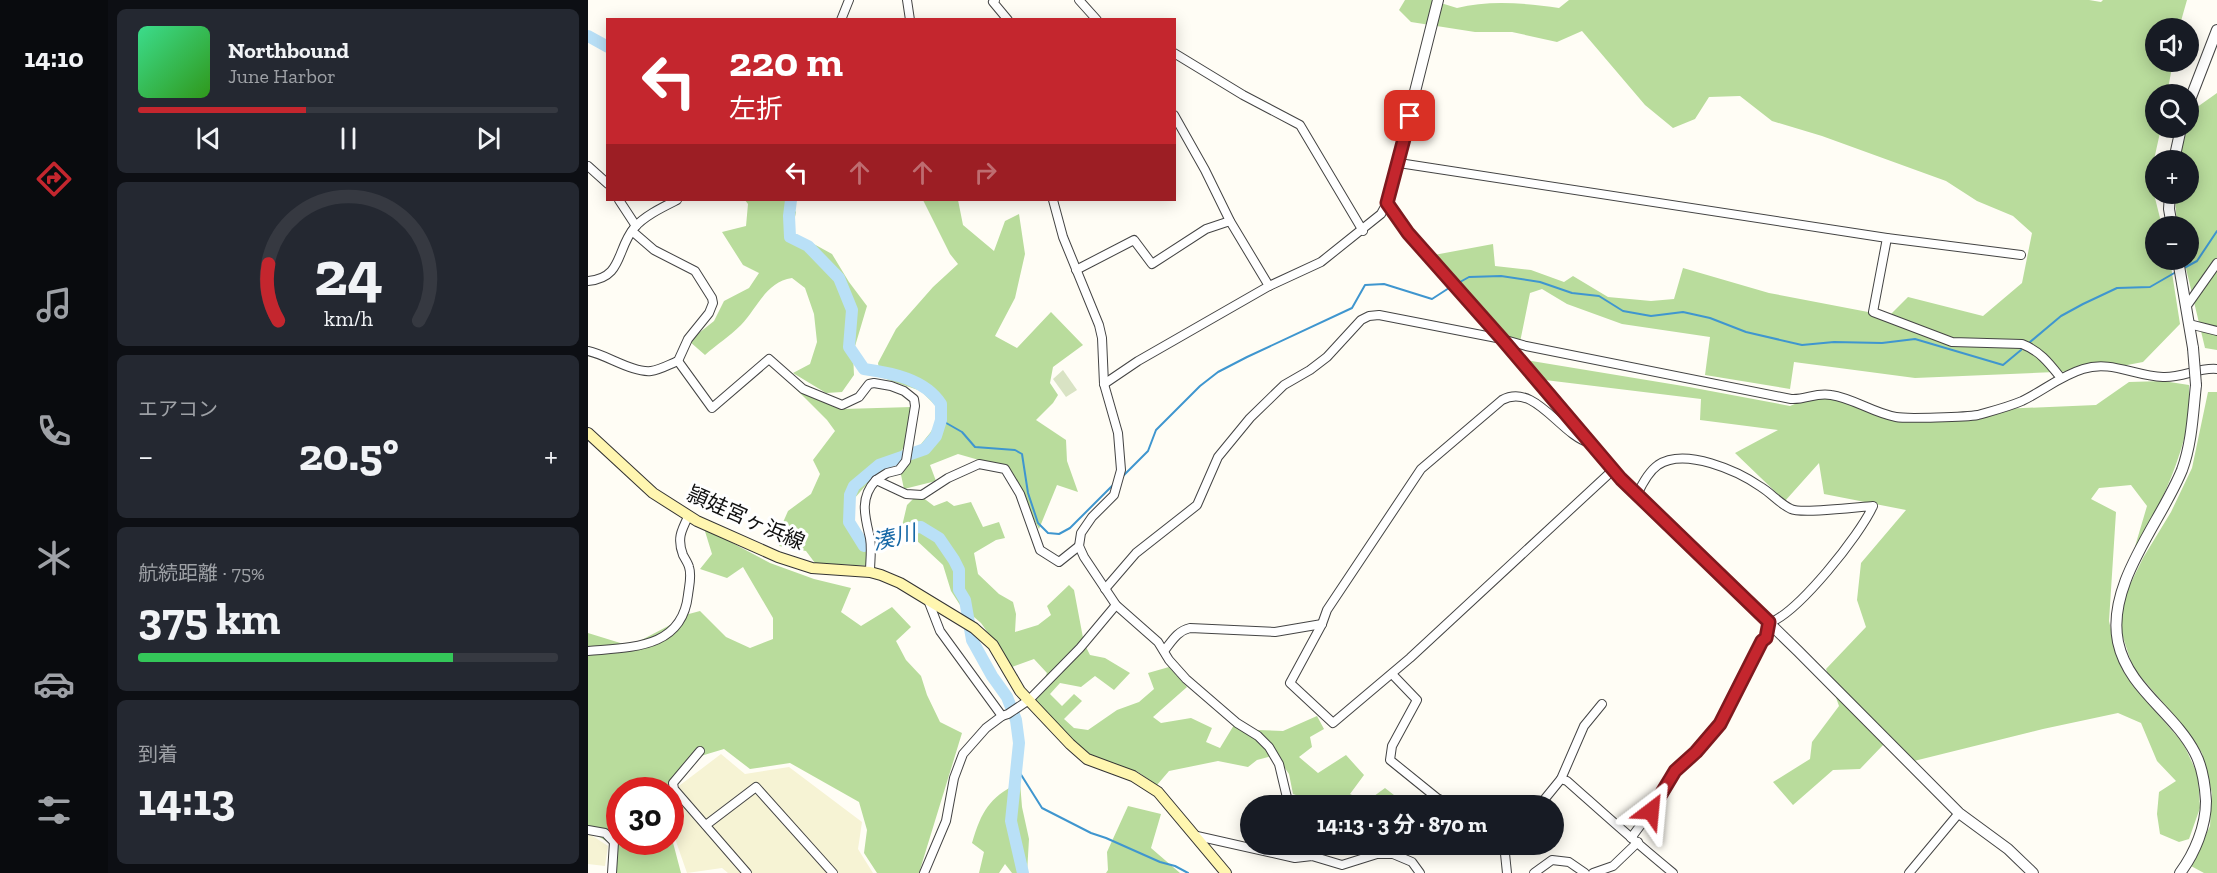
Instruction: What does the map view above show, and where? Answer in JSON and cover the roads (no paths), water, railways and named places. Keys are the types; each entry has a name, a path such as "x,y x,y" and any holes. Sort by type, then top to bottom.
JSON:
{"main road":[{"name":"頴娃宮ヶ浜線","path":"588,433 653,493 688,517 778,557 812,568 870,572 900,583 957,616 983,634 993,645 1016,684 1070,744 1087,759 1133,776 1158,792 1226,873"}],"street":[{"path":"842,18 849,0"},
{"path":"907,0 910,18"},
{"path":"995,0 993,2 1006,18"},
{"path":"1080,0 1095,18"},
{"path":"1104,384 1138,360 1269,286 1321,262 1363,231 1381,214 1387,203 1399,163 1438,0"},
{"path":"2196,84 2217,30"},
{"path":"1176,54 1243,95 1300,125 1363,231"},
{"path":"1176,119 1230,221 1269,286"},
{"path":"1399,163 1887,238 2021,255"},
{"path":"588,166 606,182"},
{"path":"588,351 639,370 651,371 678,361 688,339 712,309 712,298 695,271 654,250 634,228 620,201"},
{"path":"588,281 605,278 611,272 634,228 675,201"},
{"path":"1053,201 1063,237 1102,338 1104,384 1118,433 1120,474 1114,495 1086,525 1081,533 1079,546 1116,605 1158,642 1169,660 1186,679 1269,747 1279,764 1286,795"},
{"path":"1387,203 1408,233 1636,495 1769,622 1959,813 2008,849 2033,873"},
{"path":"1076,270 1134,240 1152,264 1206,229 1230,221"},
{"path":"1887,238 1873,312 1952,342 2022,344 2044,357 2061,378"},
{"path":"2186,306 2217,263"},
{"path":"2179,270 2193,348 2196,385 2188,449 2183,467 2165,506 2128,572 2117,605 2116,620 2118,641 2137,684 2180,731 2195,752 2205,784 2206,808 2202,827 2196,846 2180,873"},
{"path":"1105,589 1136,553 1197,505 1218,457 1250,418 1284,385 1327,357 1361,320 1368,316 1379,315 1502,339 1526,346 1791,399 1802,400 1820,393 1833,395 1896,417 1978,415 2021,401 2061,378 2083,369 2105,365 2148,376 2165,377 2181,376 2207,368 2217,369"},
{"path":"2189,324 2217,331"},
{"path":"678,361 712,408 770,359 803,389 842,405 860,396 869,384 874,383 904,391 914,399 915,406 906,461 899,470 887,473 876,480 866,496 865,524 870,539 870,572"},
{"path":"1590,443 1578,438 1558,423 1543,406 1511,395 1503,400 1421,469 1327,610 1322,624 1290,682 1333,723 1392,674 1613,470"},
{"path":"1636,495 1644,481 1659,465 1693,460 1719,464 1736,472 1791,509 1873,506 1858,531 1814,588 1778,620 1769,622"},
{"path":"876,480 906,494 922,495 948,478 979,464 1005,469 1020,494 1040,550 1059,562 1079,546"},
{"path":"588,651 643,646 671,631 683,617 688,601 690,579 689,567 678,541 688,517"},
{"path":"928,600 944,636 1005,715"},
{"path":"924,873 946,820 954,778 963,754 986,728 1029,700 1080,648 1116,605"},
{"path":"1593,873 1613,866 1635,840 1675,771 1696,752 1720,724 1762,641 1766,638 1769,622"},
{"path":"1164,651 1182,630 1190,628 1275,632 1322,624"},
{"path":"1392,674 1417,700 1392,746 1390,760 1433,795"},
{"path":"1548,795 1561,779 1584,726 1602,704"},
{"path":"699,751 673,783 675,790 747,873"},
{"path":"1561,779 1567,781 1674,873"},
{"path":"706,825 756,787 833,873"},
{"path":"1909,873 1959,813"},
{"path":"588,830 605,833 614,842 612,873"},
{"path":"1197,836 1295,858 1312,856 1342,865 1377,854 1394,854 1412,862 1420,873"},
{"path":"1505,855 1507,873"},
{"path":"1534,873 1552,860 1569,862 1585,873"}],"waterway":[{"name":"湊川","path":"588,36 606,46"},
{"name":"湊川","path":"791,201 790,237 808,246 839,278 852,310 849,347 864,369 896,375 917,383 934,395 941,404 941,420 936,436 925,449 879,465 854,486 850,495 849,522 864,546 878,543 911,528 921,527 939,538 959,570 959,590 965,600 972,640 1007,697 1016,720 1019,743 1011,821 1023,873"},
{"path":"2199,258 2217,231"},
{"path":"2030,342 2061,316 2083,304 2117,288 2150,287 2176,272"},
{"path":"1460,282 1469,277 1501,276 1540,282 1572,293 1599,296 1623,311 1651,316 1683,312 1710,318 1746,332 1802,345 1834,342 1882,343 1915,339 2003,365 2021,350"},
{"path":"1123,476 1148,451 1156,430 1200,386 1218,372 1247,357 1352,308 1365,285 1384,284 1432,299 1449,288"},
{"path":"941,420 962,432 975,447 1015,450 1022,454 1028,493 1038,523 1048,533 1059,534 1070,528 1114,484"},
{"path":"1015,765 1042,808 1091,833 1188,873"}]}
